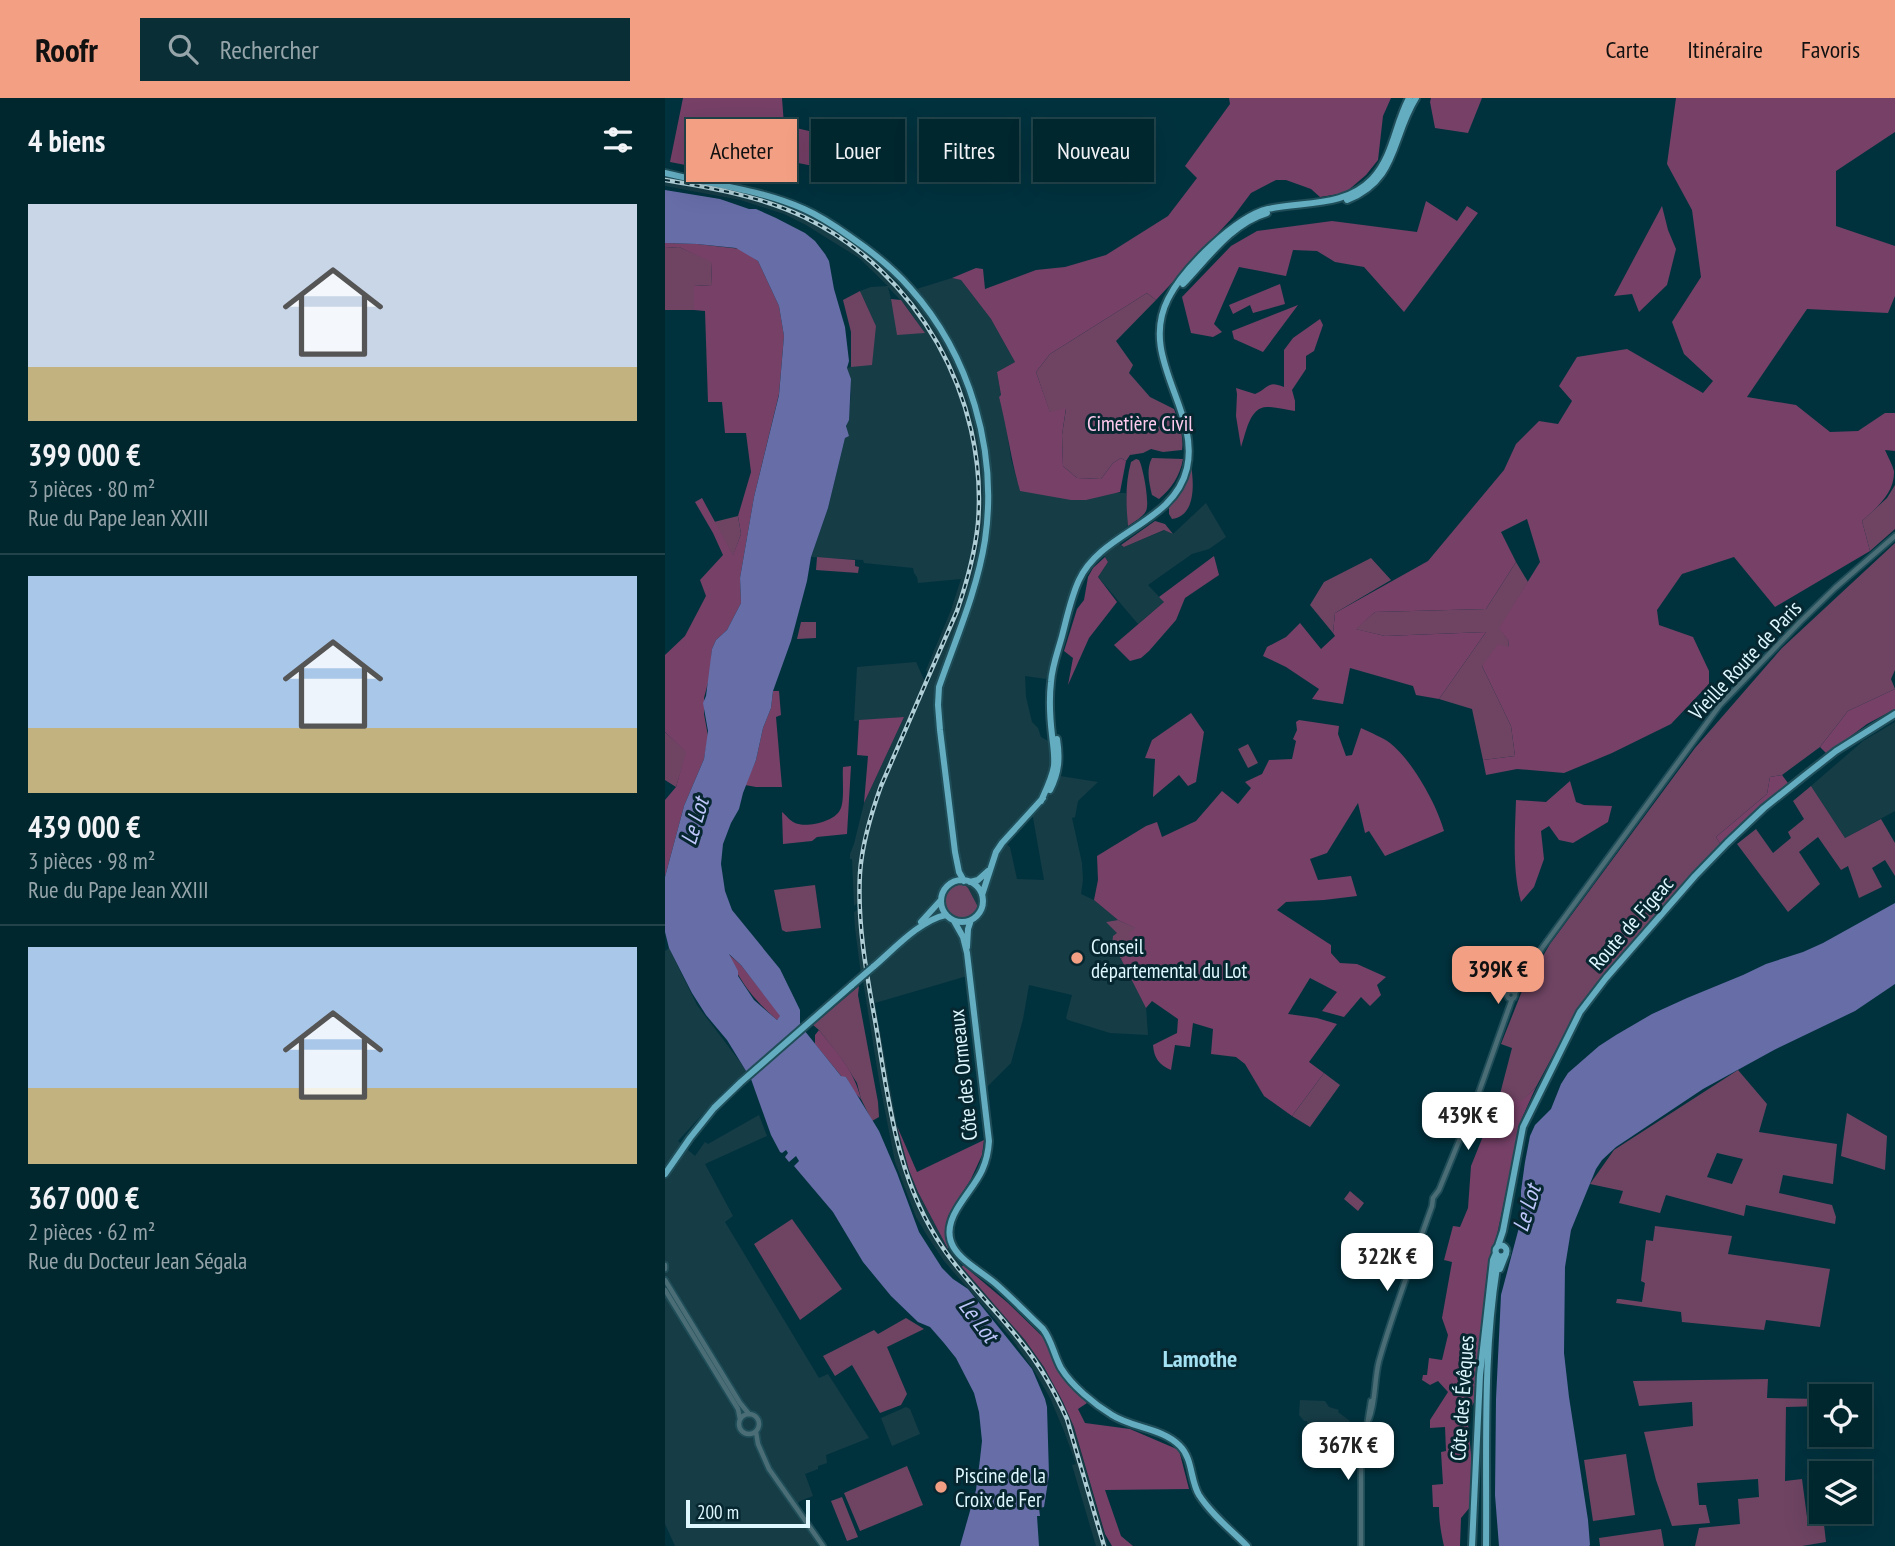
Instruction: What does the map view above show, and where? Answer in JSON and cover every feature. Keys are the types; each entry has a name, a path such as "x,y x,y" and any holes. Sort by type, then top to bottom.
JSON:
{"main road":[{"path":"941,900 946,915 954,921 966,922 980,911 991,866 1002,843 1049,792 1059,763 1052,717 1051,681 1074,591 1095,557 1162,508 1176,492 1187,469 1188,438 1161,354 1159,334 1164,307 1173,289 1226,231 1257,212 1270,208 1322,203 1360,190 1387,157 1409,98"},
{"path":"1161,321 1168,304 1182,285 1231,234 1247,222 1275,211 1343,202 1373,185 1387,169 1407,113 1416,98"},
{"path":"665,173 772,197 805,210 874,253 913,290 943,334 966,380 980,425 988,477 987,522 971,597 939,687 938,699 959,872 982,895"},
{"name":"Route de Figeac","path":"1500,1251 1523,1127 1580,1012 1615,968 1727,842 1804,776 1847,744 1895,714"},
{"path":"904,941 941,900 944,890 951,883 955,852"},
{"path":"951,883 982,877 991,866"},
{"path":"665,1174 714,1108 741,1082 927,922 946,915"},
{"name":"Côte des Ormeaux","path":"967,953 971,920"},
{"name":"Côte des Ormeaux","path":"954,921 963,937 967,953 989,1142 983,1168 952,1220 950,1229 953,1247 963,1259 999,1286 1043,1329 1070,1381 1110,1414 1162,1435 1181,1447 1186,1454 1198,1494 1247,1546"},
{"path":"1486,1546 1488,1369 1500,1251"},
{"name":"Côte des Évêques","path":"1472,1546 1480,1375 1493,1260 1500,1251"}],"street":[{"name":"Vieille Route de Paris","path":"1361,1546 1361,1464 1377,1367 1433,1198 1439,1190 1474,1104 1509,1010 1512,995 1585,887 1711,716 1835,588 1895,536"},
{"path":"665,1280 740,1403 749,1414 759,1420 759,1427 753,1433"},
{"path":"665,1290 736,1405 741,1430 753,1433"},
{"path":"740,1419 749,1414"},
{"path":"753,1433 769,1469 823,1546"}],"shaded area":[{"path":"683,98 782,98 784,119 686,119 686,165 670,162"},
{"path":"1229,98 1391,98 1383,116 1378,160 1366,175 1345,193 1320,197 1311,189 1286,180 1276,180 1251,193 1233,217 1156,300 1147,293 1050,354 1036,372 1050,412 1066,408 1062,435 1063,466 1077,478 1101,479 1113,463 1121,458 1126,461 1120,492 1086,500 1071,500 1020,491 999,397 1001,395 997,372 1015,362 991,319 961,280 952,278 976,268 983,269 985,289 1036,270 1065,267 1106,255 1168,216 1197,178 1185,166 1230,104"},
{"path":"1431,98 1482,98 1468,133 1435,128"},
{"path":"1676,98 1895,98 1895,132 1836,171 1836,226 1895,246 1895,296 1888,313 1807,309 1747,397 1796,405 1830,432 1858,431 1885,413 1895,413 1895,451 1885,450 1894,471 1893,479 1884,499 1862,521 1870,551 1775,607 1734,557 1682,574 1657,610 1659,625 1693,637 1709,671 1709,684 1671,724 1564,773 1517,769 1486,775 1483,760 1515,756 1511,726 1482,666 1498,644 1508,647 1509,642 1499,628 1540,562 1527,519 1501,532 1516,562 1486,609 1375,612 1356,629 1385,636 1486,632 1439,699 1416,695 1413,686 1350,668 1343,704 1312,699 1319,689 1286,667 1263,656 1267,647 1286,637 1300,623 1321,649 1335,636 1335,613 1428,561 1504,470 1516,444 1539,421 1558,424 1572,401 1559,386 1577,357 1627,349 1703,393 1713,381 1684,354 1672,322 1701,277 1692,210 1667,164"},
{"path":"797,128 811,132 811,166 797,163"},
{"path":"665,177 740,191 810,216 863,250 907,292 952,278 961,280 991,319 1015,362 997,372 999,397 1020,491 1126,493 1128,526 1111,539 1124,547 1165,530 1173,534 1206,503 1226,537 1209,549 1192,554 1148,585 1164,602 1138,624 1098,577 1108,562 1099,547 1083,565 1073,583 1046,679 1025,676 1026,697 1032,722 1041,737 1048,741 1054,775 1098,782 1078,801 1075,817 1072,818 1082,863 1081,894 1094,900 1118,920 1106,922 1118,933 1112,945 1146,1007 1148,1035 1110,1033 1068,1020 1066,1018 1072,995 1029,985 1011,1063 985,1089 974,974 875,1003 897,1126 918,1192 948,1249 1025,1340 1063,1402 1074,1427 1108,1546 1096,1546 1072,1465 1076,1464 1050,1398 1035,1372 1012,1339 944,1261 916,1217 895,1162 879,1080 863,981 870,975 868,968 861,974 855,928 854,912 861,908 861,900 854,906 850,854 864,803 904,717 854,721 857,667 916,662 927,686 931,679 926,670 961,579 918,583 913,568 864,563 863,560 811,557 828,508 845,438 851,395 847,368 851,367 876,326 860,291 888,286 859,258 806,225 784,214 740,200 665,186","holes":["888,287 906,306 924,332 894,312","1032,812 1044,880 1017,879 1010,847 1003,841"]},
{"path":"1426,201 1457,221 1467,206 1478,213 1404,312 1364,267 1335,262 1317,251 1293,250 1286,276 1239,267 1214,324 1222,332 1213,337 1191,333 1182,297 1231,246 1257,231 1332,221 1417,232"},
{"path":"1662,206 1676,249 1667,285 1639,312 1632,294 1614,296"},
{"path":"665,243 741,249 758,261 779,306 784,336 779,394 754,497 740,578 741,603 727,630 716,640 712,649 710,675 704,698 708,736 704,759 684,806 665,877 665,800 676,787 686,752 665,732 665,655 685,636 706,596 700,580 723,555 695,502 702,498 733,555 741,534 738,516 751,472 746,433 725,433 722,402 708,402 705,311 694,310 694,286 712,285 711,262 679,247 665,248"},
{"path":"1280,284 1285,304 1253,313 1250,305 1233,314 1229,305"},
{"path":"1298,305 1263,352 1234,339 1232,331"},
{"path":"1320,319 1323,325 1314,351 1306,356 1306,369 1292,390 1295,411 1267,407 1256,411 1249,422 1241,447 1236,416 1236,388 1255,394 1271,385 1284,387 1284,350 1293,338"},
{"path":"1214,556 1219,575 1185,598 1176,620 1149,651 1141,658 1130,661 1114,645 1164,602 1159,597"},
{"path":"1105,557 1108,562 1098,577 1117,602 1089,638 1068,685 1073,658 1064,651 1077,609 1084,600 1088,577"},
{"path":"1895,689 1895,709 1867,724 1827,754 1820,747 1848,711"},
{"path":"773,691 779,691 781,715 776,717 782,787 745,785 756,760 763,728 771,708"},
{"path":"1191,713 1204,732 1196,782 1188,786 1179,775 1153,797 1155,759 1145,758 1152,740"},
{"path":"904,717 864,803 868,756 857,755 859,720"},
{"path":"1299,720 1339,726 1338,734 1346,756 1352,755 1361,728 1390,743 1407,760 1423,784 1444,831 1385,856 1369,831 1365,833 1358,803 1327,853 1310,859 1318,880 1351,876 1357,896 1286,902 1277,910 1331,945 1331,953 1340,963 1357,964 1386,977 1377,985 1381,995 1370,1006 1361,997 1344,1017 1322,1011 1337,992 1310,978 1288,1014 1337,1024 1309,1062 1324,1073 1292,1116 1264,1096 1245,1064 1236,1057 1211,1054 1213,1029 1193,1023 1190,1047 1175,1045 1171,1070 1160,1063 1153,1045 1177,1033 1178,1019 1152,1001 1146,1008 1121,959 1132,945 1129,933 1135,928 1118,920 1094,900 1098,880 1097,856 1157,822 1162,837 1196,821 1222,791 1238,804 1251,788 1245,782 1262,774 1269,760 1292,759 1296,722"},
{"path":"1895,722 1895,811 1845,838 1811,786 1863,741"},
{"path":"851,766 847,834 783,844 782,812 793,822 806,825 832,818 842,806 843,767"},
{"path":"1782,775 1788,783 1721,845 1716,837 1767,794 1770,777"},
{"path":"1570,781 1576,802 1612,806 1608,822 1573,843 1559,840 1549,826 1541,831 1544,859 1534,887 1521,902 1515,864 1516,800 1546,802"},
{"path":"669,948 697,1005 747,1071 721,1094 678,1141 695,1156 705,1142 708,1144 759,1115 767,1136 705,1164 733,1216 725,1222 819,1378 828,1374 869,1438 826,1455 827,1463 805,1474 813,1496 800,1501 794,1509 818,1546 675,1546 665,1524 665,951"},
{"path":"726,952 741,965 781,1016 777,1020 747,989"},
{"path":"819,1030 849,1070 861,1099 846,1077 842,1077 815,1044 815,1035"},
{"path":"1536,1087 1522,1118 1487,1273 1475,1401 1467,1414 1471,1454 1471,1506 1461,1518 1460,1546 1444,1546 1439,1507 1433,1507 1432,1485 1443,1484 1441,1452 1446,1451 1445,1427 1430,1428 1430,1420 1448,1392 1438,1381 1430,1385 1422,1380 1423,1375 1427,1375 1429,1358 1442,1360 1448,1335 1442,1318 1452,1262 1444,1260 1453,1226 1460,1227 1468,1208 1471,1166 1500,1094 1522,1101"},
{"path":"897,1126 917,1172 984,1140 982,1155 971,1179 948,1216 948,1249 918,1192"},
{"path":"963,1265 1045,1339 1059,1371 1087,1403 1078,1409 1085,1423 1130,1429 1179,1450 1189,1489 1105,1490 1121,1536 1133,1546 1112,1546 1105,1534 1074,1427 1063,1402 1025,1340"},
{"path":"1300,1400 1325,1401 1329,1407 1339,1410 1338,1412 1350,1421 1347,1427 1309,1428 1307,1421 1299,1415"},
{"path":"906,1407 910,1409 920,1434 892,1446 881,1418"}],"green space":[{"path":"679,247 711,261 712,285 694,286 694,310 665,310 665,248"},
{"path":"860,291 876,326 872,365 851,367 851,332 843,300"},
{"name":"Cimetière Civil","path":"1147,293 1156,300 1116,341 1133,365 1129,373 1150,397 1174,409 1182,434 1182,450 1163,452 1151,449 1130,455 1126,461 1121,458 1113,463 1101,479 1077,478 1063,466 1062,435 1066,409 1050,413 1036,372 1050,354"},
{"path":"891,299 901,300 925,333 897,335"},
{"path":"1152,458 1183,459 1174,482 1159,499 1152,495 1150,486"},
{"path":"1139,460 1144,477 1147,507 1143,515 1128,526 1128,478 1131,462"},
{"path":"1191,465 1192,498 1186,512 1172,519 1169,507 1182,491"},
{"path":"1895,485 1895,529 1870,551 1862,521 1887,498"},
{"path":"738,516 741,534 733,556 714,522"},
{"path":"1155,521 1165,524 1173,534 1164,530 1124,547 1121,545"},
{"path":"1895,543 1895,670 1891,679 1895,689 1848,711 1820,747 1782,775 1770,777 1767,794 1716,837 1721,845 1666,903 1579,1007 1536,1087 1522,1102 1500,1094 1512,1048 1501,1044 1522,991 1550,944 1695,748 1782,648"},
{"path":"817,557 855,560 855,566 859,567 858,573 816,570"},
{"path":"1371,558 1391,580 1335,613 1333,633 1310,605 1324,582"},
{"path":"1516,562 1528,582 1500,628 1509,642 1508,648 1482,666 1511,726 1515,756 1483,760 1472,709 1439,699 1486,632 1385,636 1355,629 1375,612 1486,609"},
{"path":"801,622 816,622 816,638 797,639"},
{"path":"665,732 687,752 676,787 665,780"},
{"path":"1248,744 1258,763 1248,768 1238,749"},
{"path":"1811,786 1845,838 1881,819 1895,843 1895,876 1885,860 1872,868 1882,887 1859,898 1848,866 1841,870 1818,837 1799,852 1820,884 1788,912 1737,844 1756,829 1773,853 1791,838 1788,832 1804,819 1793,801"},
{"path":"962,882 978,907 972,915 960,919 947,913 942,901 948,887"},
{"path":"815,885 821,928 786,932 782,930 774,890"},
{"path":"1118,920 1136,928 1132,945 1121,959 1112,945 1113,936 1117,933 1106,922"},
{"path":"859,986 858,995 878,1102 879,1117 872,1121 861,1099 857,1083 843,1061 813,1025"},
{"path":"1738,1070 1767,1104 1759,1132 1837,1144 1833,1184 1783,1175 1779,1193 1832,1205 1835,1224 1746,1205 1744,1216 1666,1195 1660,1213 1619,1203 1623,1191 1590,1184 1614,1150","holes":["1717,1153 1743,1159 1732,1184 1707,1177"]},
{"path":"1324,1073 1340,1085 1310,1127 1292,1116"},
{"path":"1847,1113 1887,1136 1885,1170 1841,1156"},
{"path":"1350,1191 1364,1203 1358,1211 1344,1199"},
{"path":"792,1219 842,1289 800,1320 754,1244"},
{"path":"1655,1226 1732,1236 1728,1254 1830,1269 1820,1327 1766,1320 1764,1330 1682,1322 1681,1312 1616,1303 1617,1299 1642,1302 1645,1283 1641,1281 1646,1240 1653,1241"},
{"path":"906,1318 924,1329 887,1347 907,1394 901,1405 880,1413 852,1365 835,1376 823,1356 874,1330 878,1334"},
{"path":"1768,1379 1767,1398 1809,1399 1809,1406 1786,1407 1785,1481 1802,1479 1809,1524 1824,1524 1826,1542 1802,1546 1695,1546 1699,1528 1740,1524 1738,1499 1759,1497 1758,1479 1697,1483 1699,1505 1706,1505 1710,1523 1672,1526 1656,1480 1644,1432 1693,1426 1692,1402 1639,1406 1633,1381"},
{"path":"1626,1454 1635,1515 1593,1521 1584,1460"},
{"path":"907,1466 923,1505 860,1531 844,1493"},
{"path":"842,1497 858,1537 847,1541 831,1501"},
{"path":"1661,1529 1664,1546 1600,1546 1599,1538"}],"water":[{"name":"Le Lot","path":"665,190 720,199 756,209 805,233 815,241 829,261 845,327 849,361 847,368 851,379 849,420 846,426 849,436 845,438 828,508 811,557 791,641 773,691 771,708 763,728 756,760 723,844 721,864 725,891 732,910 780,969 800,1010 800,1025 841,1076 846,1077 879,1131 919,1232 942,1268 968,1289 1032,1369 1047,1407 1049,1475 1044,1507 1039,1508 1040,1516 1037,1516 1039,1546 960,1546 976,1490 982,1441 974,1393 956,1358 944,1343 930,1327 918,1322 891,1296 863,1262 833,1212 794,1166 799,1161 796,1156 789,1162 785,1157 788,1153 786,1150 780,1152 751,1079 727,1040 692,993 669,948 665,932 665,877 684,806 704,759 708,731 703,703 712,649 716,640 727,630 741,603 740,578 754,497 779,395 784,336 779,306 758,261 736,248 665,243","holes":["729,954 741,965 780,1016 777,1020 754,1000 738,976"]},
{"name":"Le Lot","path":"1895,903 1895,984 1855,1011 1774,1050 1703,1089 1616,1147 1596,1169 1571,1230 1565,1267 1564,1353 1590,1545 1499,1546 1495,1495 1501,1295 1521,1220 1525,1162 1535,1125 1551,1109 1568,1073 1616,1035 1687,998 1823,943"}],"railway":[{"path":"665,180 770,203 804,217 845,241 881,270 912,305 938,343 957,385 971,430 978,476 975,545 957,611 881,786 867,829 859,892 863,950 897,1141 915,1196 943,1248 1028,1351 1052,1389 1067,1419 1104,1546"}],"place":[{"name":"Conseil départemental du Lot","path":"1077,958"},
{"name":"Piscine de la Croix de Fer","path":"941,1487"}],"district":[{"name":"Lamothe","path":"1200,1358"}]}
